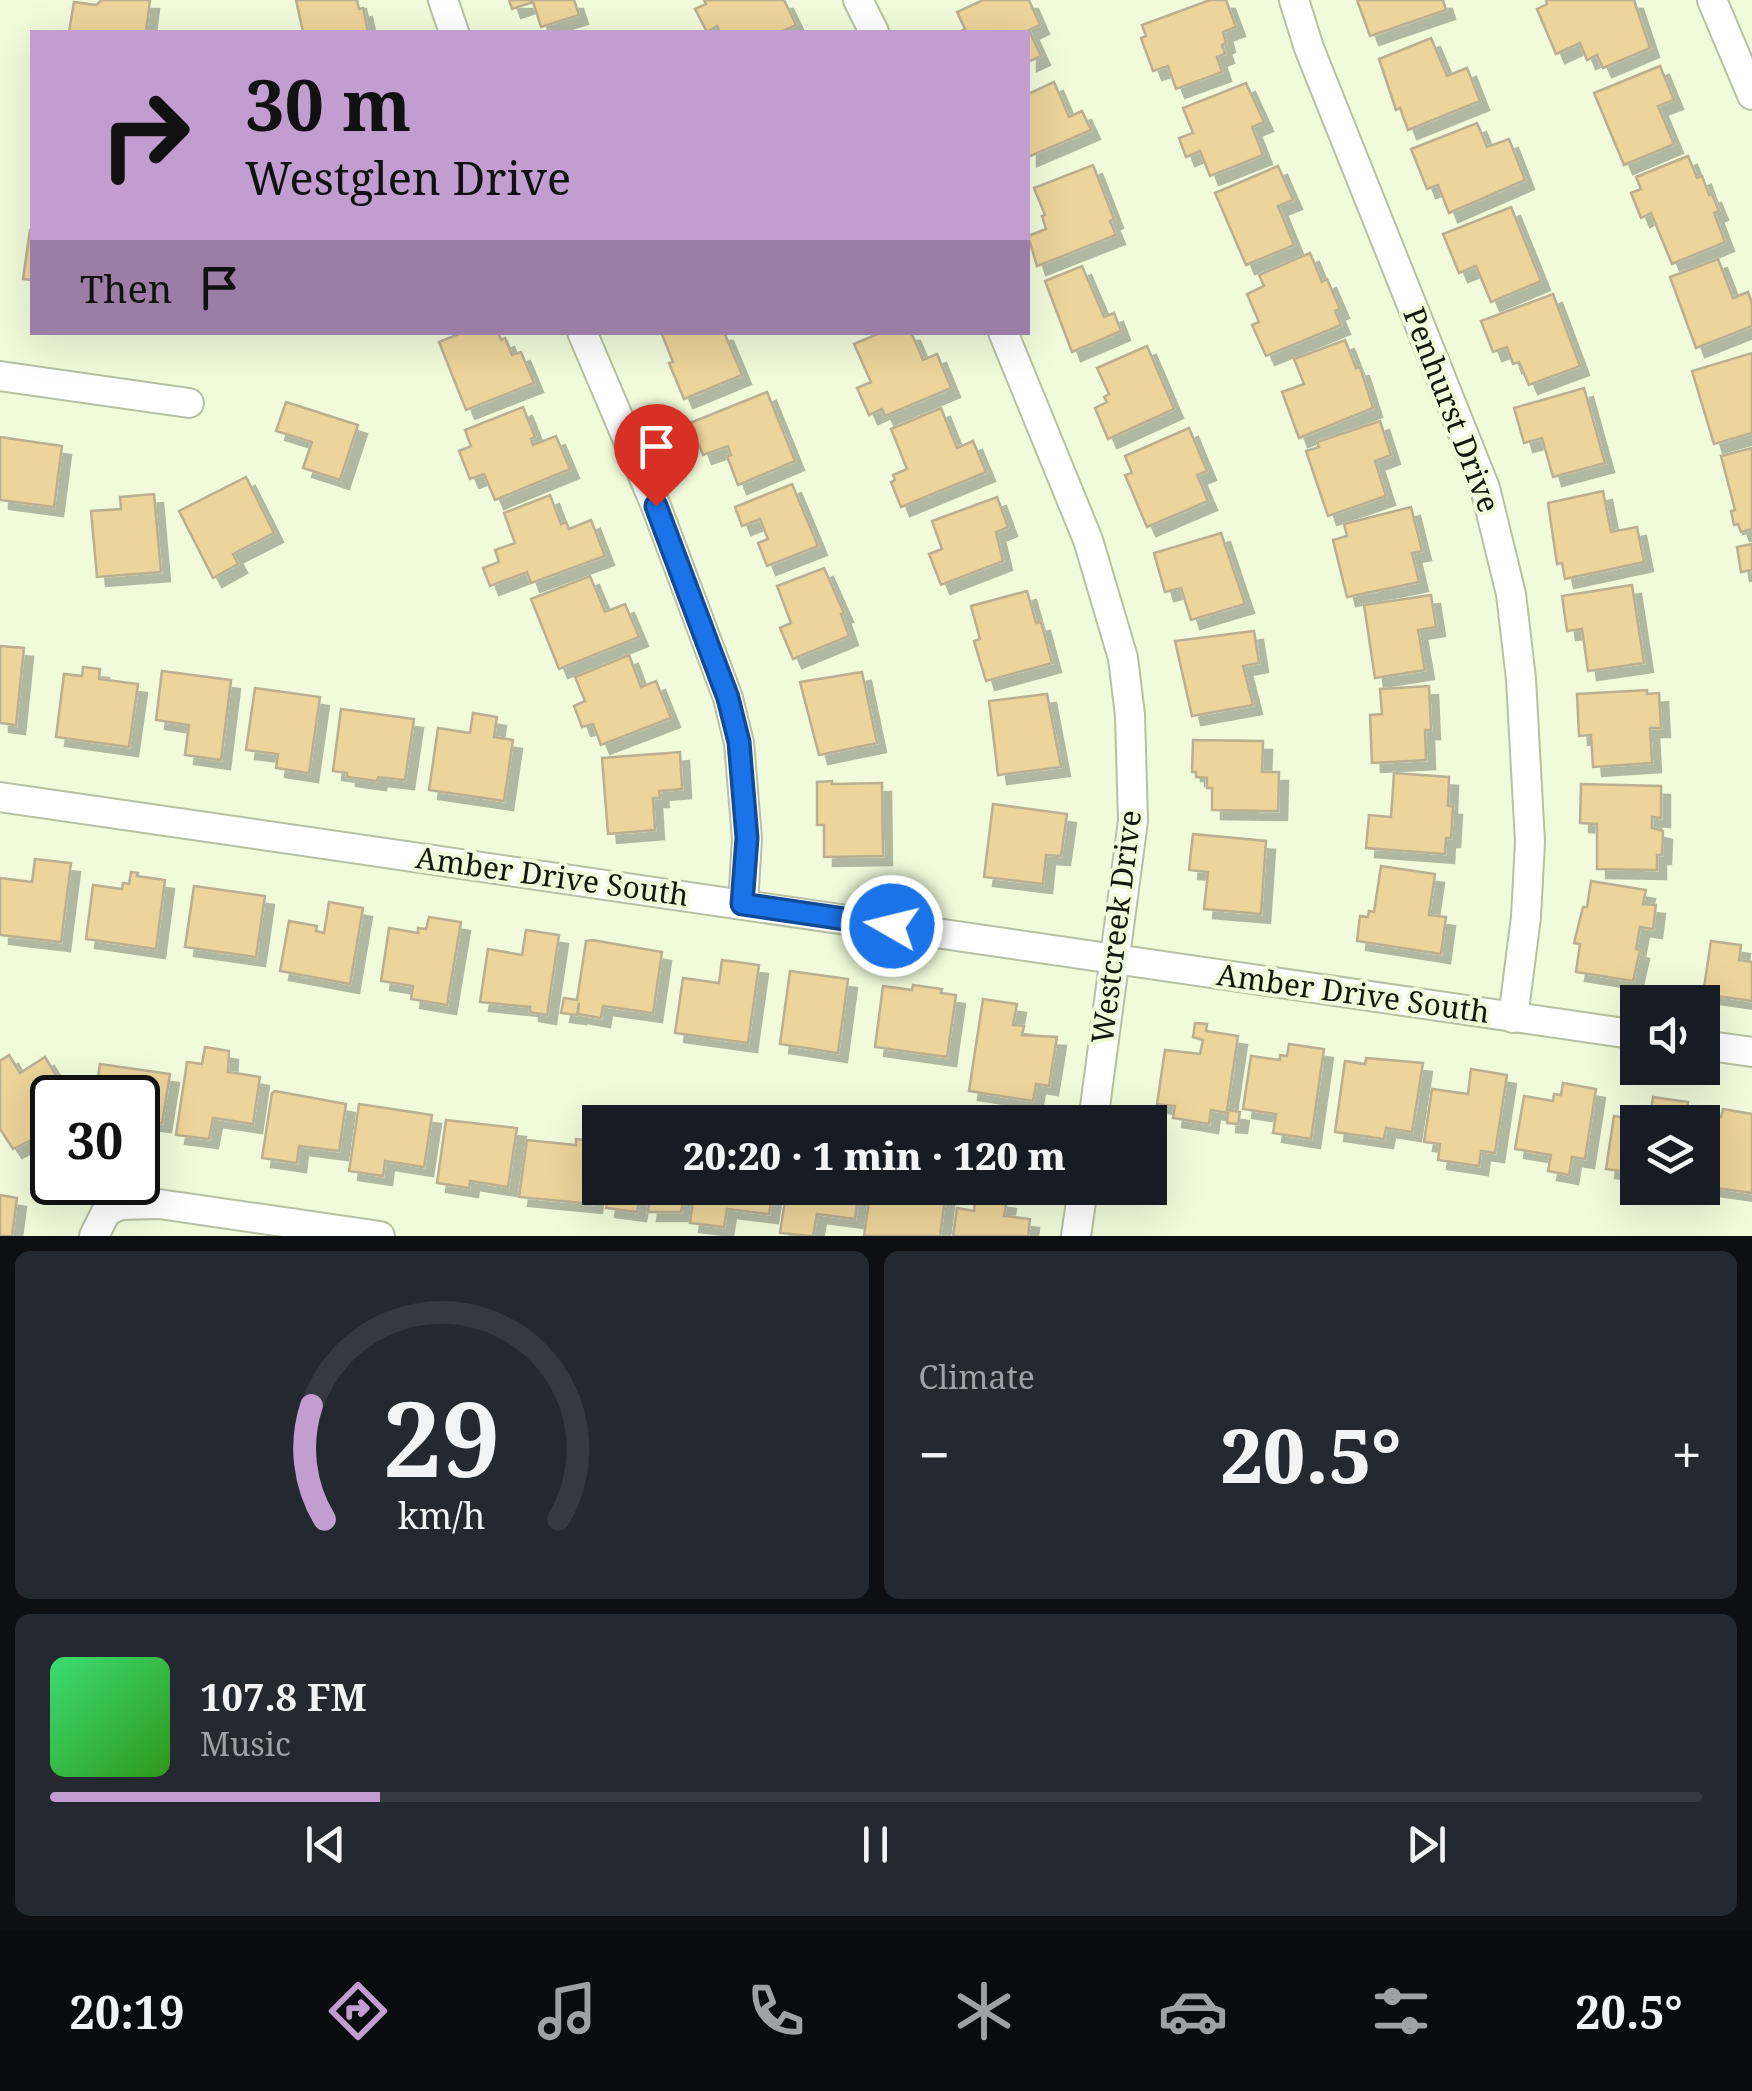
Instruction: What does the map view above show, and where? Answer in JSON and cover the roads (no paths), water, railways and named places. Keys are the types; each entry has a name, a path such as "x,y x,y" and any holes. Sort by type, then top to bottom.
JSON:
{"street":[{"path":"443,0 453,30"},
{"path":"858,0 873,30"},
{"name":"Penhurst Drive","path":"1294,0 1309,48 1485,488 1511,594 1521,679 1530,842 1526,917 1513,1018"},
{"path":"1712,0 1752,96"},
{"path":"583,335 656,506 728,698 739,742 747,838 742,904"},
{"name":"Westcreek Drive","path":"1003,335 1088,540 1123,658 1130,715 1133,821 1095,1105"},
{"path":"0,376 189,403"},
{"name":"Amber Drive South","path":"0,797 1620,1033"},
{"path":"1720,1048 1752,1052"},
{"path":"94,1236 106,1212 120,1205 159,1204 380,1236"},
{"path":"1076,1236 1081,1205"}]}
